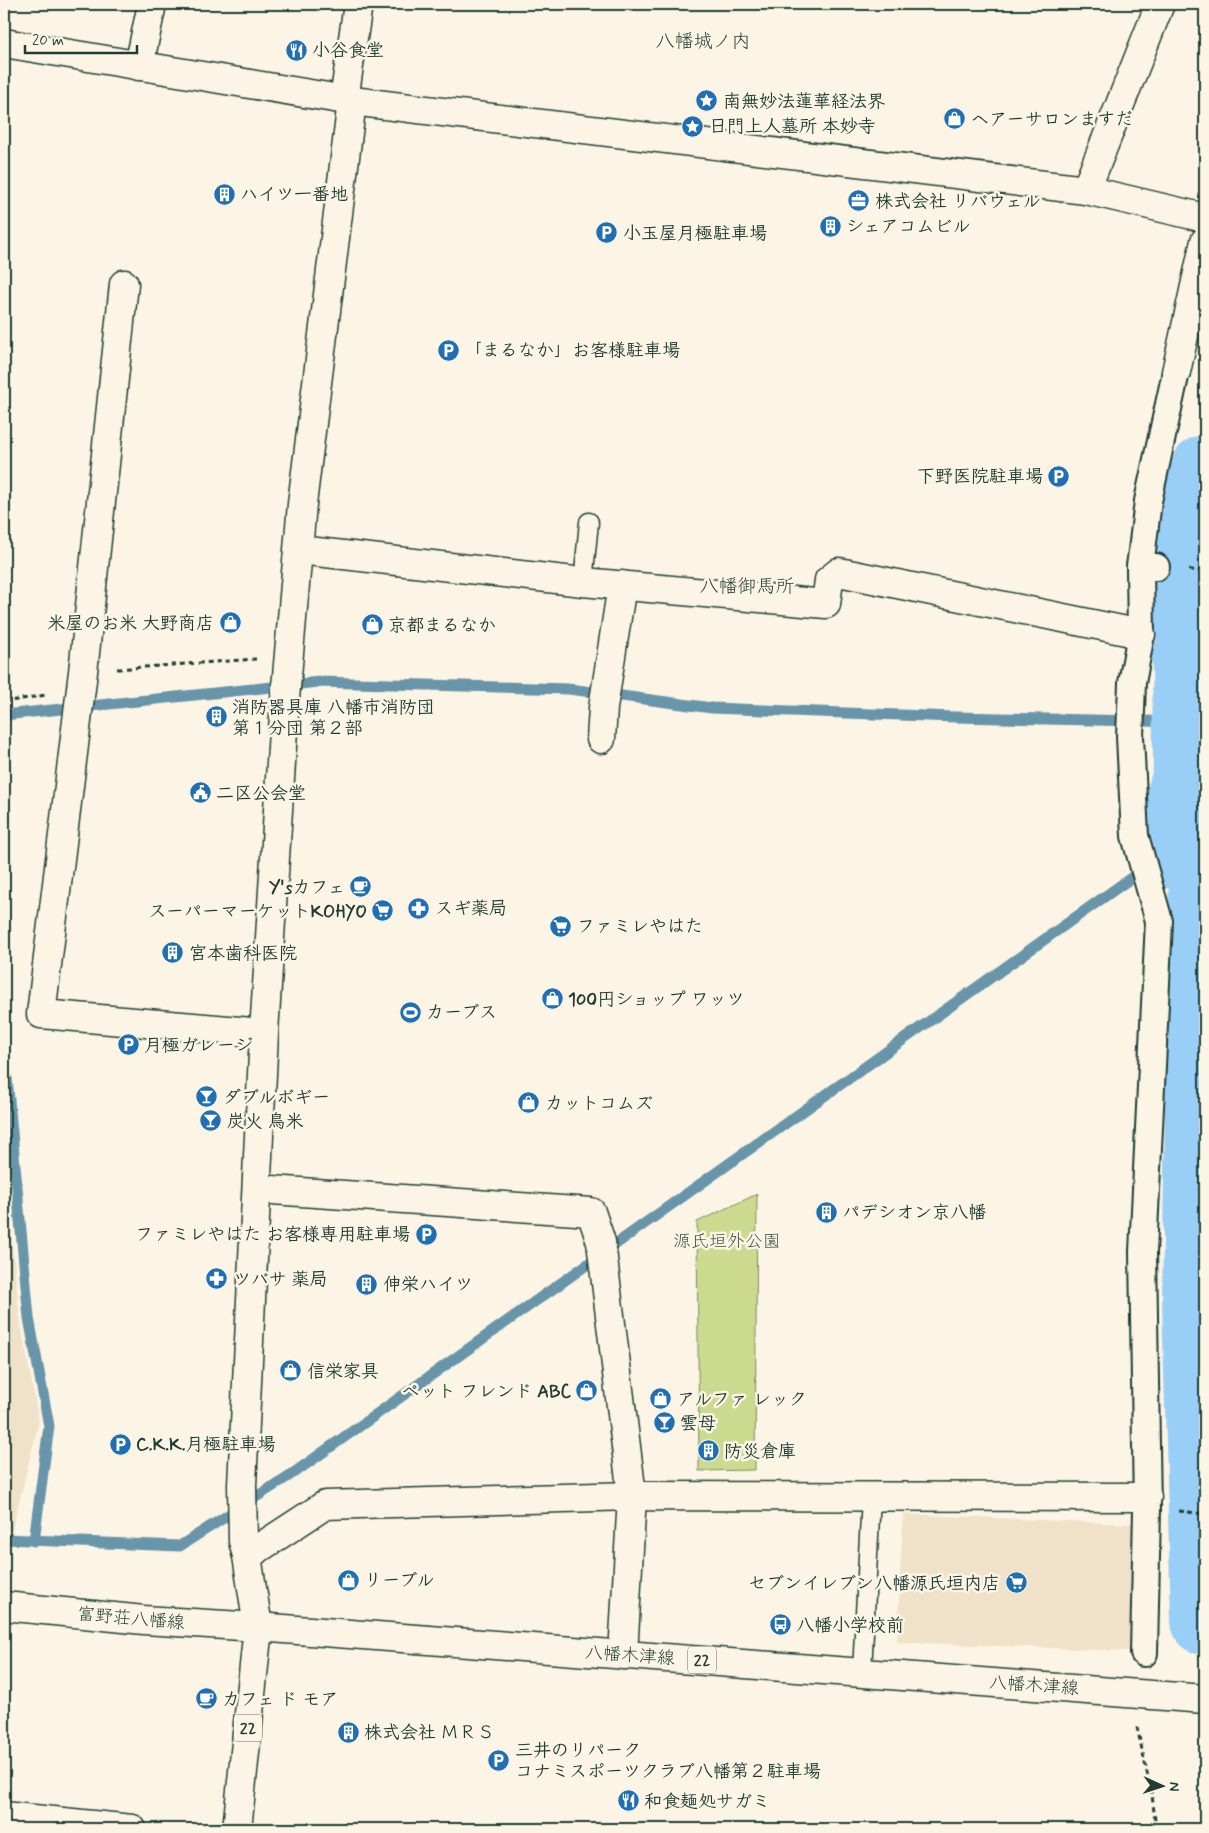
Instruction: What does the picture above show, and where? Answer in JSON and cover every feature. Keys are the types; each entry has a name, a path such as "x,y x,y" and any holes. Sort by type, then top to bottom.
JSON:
{"street":[{"path":"139,66 152,4"},
{"path":"258,1627 245,1548 242,1485 264,1033 287,677 302,504 358,4"},
{"path":"1086,190 1160,4"},
{"path":"4,43 348,100 1086,190 1205,218"},
{"path":"1144,1653 1151,1505 1143,1252 1160,921 1135,836 1130,737 1132,683 1141,634 1148,567 1148,501 1205,241"},
{"path":"124,284 82,683 41,1014 264,1033"},
{"path":"299,550 583,582 826,604 829,580 839,572 1141,634"},
{"path":"601,739 605,696 622,585"},
{"path":"256,1189 591,1212 601,1242 632,1496 623,1655"},
{"path":"245,1548 325,1505 632,1496 871,1497 1151,1505"},
{"name":"富野荘八幡線","path":"4,1606 144,1620 258,1627"},
{"name":"八幡木津線","path":"258,1627 1205,1699"},
{"name":"22","path":"237,1829 258,1627"},
{"path":"4,1816 132,1829"}],"lane":[{"path":"583,582 589,522"},
{"path":"862,1672 871,1497"}],"path":[{"path":"4,702 67,692 82,683 287,677"},
{"path":"1138,1693 1156,1829"}],"shaded area":[{"path":"4,1163 20,1319 39,1422 12,1530 4,1530"},
{"name":"セブンイレブン八幡源氏垣内店","path":"903,1514 1133,1524 1129,1651 897,1642"}],"green space":[{"name":"源氏垣外公園","path":"757,1194 755,1470 699,1471 697,1222"}],"waterway":[{"path":"1205,469 1185,532 1187,772 1166,853 1203,862 1196,1300 1205,1621"},
{"path":"4,715 319,682 569,689 712,708 955,717 1187,722"},
{"path":"4,1539 180,1546 298,1470 1166,853"},
{"path":"4,1076 7,1078 29,1318 49,1426 34,1541"}],"place":[{"name":"小谷食堂","path":"296,50"},
{"name":"南無妙法蓮華経法界","path":"707,101"},
{"name":"ヘアーサロンますだ","path":"955,119"},
{"name":"日門上人墓所 本妙寺","path":"693,126"},
{"name":"ハイツ一番地","path":"224,194"},
{"name":"株式会社 リバウェル","path":"859,201"},
{"name":"シェアコムビル","path":"830,226"},
{"name":"小玉屋月極駐車場","path":"607,233"},
{"name":"「まるなか」お客様駐車場","path":"448,350"},
{"name":"下野医院駐車場","path":"1059,476"},
{"name":"米屋のお米 大野商店","path":"230,623"},
{"name":"京都まるなか","path":"372,625"},
{"name":"消防器具庫 八幡市消防団 第１分団 第２部","path":"216,717"},
{"name":"二区公会堂","path":"200,793"},
{"name":"Y'sカフェ","path":"361,887"},
{"name":"スギ薬局","path":"419,908"},
{"name":"スーパーマーケットKOHYO","path":"383,911"},
{"name":"ファミレやはた","path":"561,926"},
{"name":"宮本歯科医院","path":"173,953"},
{"name":"100円ショップ ワッツ","path":"552,999"},
{"name":"カーブス","path":"410,1012"},
{"name":"月極ガレージ","path":"128,1045"},
{"name":"ダブルボギー","path":"207,1097"},
{"name":"カットコムズ","path":"529,1103"},
{"name":"炭火 鳥米","path":"211,1121"},
{"name":"パデシオン京八幡","path":"826,1212"},
{"name":"ファミレやはた お客様専用駐車場","path":"426,1234"},
{"name":"ツバサ 薬局","path":"217,1279"},
{"name":"伸栄ハイツ","path":"367,1284"},
{"name":"信栄家具","path":"291,1371"},
{"name":"ペット フレンド ABC","path":"587,1391"},
{"name":"アルファ レック","path":"661,1399"},
{"name":"雲母","path":"664,1423"},
{"name":"C.K.K.月極駐車場","path":"120,1444"},
{"name":"防災倉庫","path":"708,1451"},
{"name":"リーブル","path":"348,1580"},
{"name":"セブンイレブン八幡源氏垣内店","path":"1016,1583"},
{"name":"八幡小学校前","path":"780,1625"},
{"name":"カフェ ド モア","path":"206,1699"},
{"name":"株式会社 ＭＲＳ","path":"348,1732"},
{"name":"三井のリパーク コナミスポーツクラブ八幡第２駐車場","path":"499,1760"},
{"name":"和食麺処サガミ","path":"628,1801"}],"district":[{"name":"八幡城ノ内","path":"703,40"},
{"name":"八幡御馬所","path":"747,585"}]}
